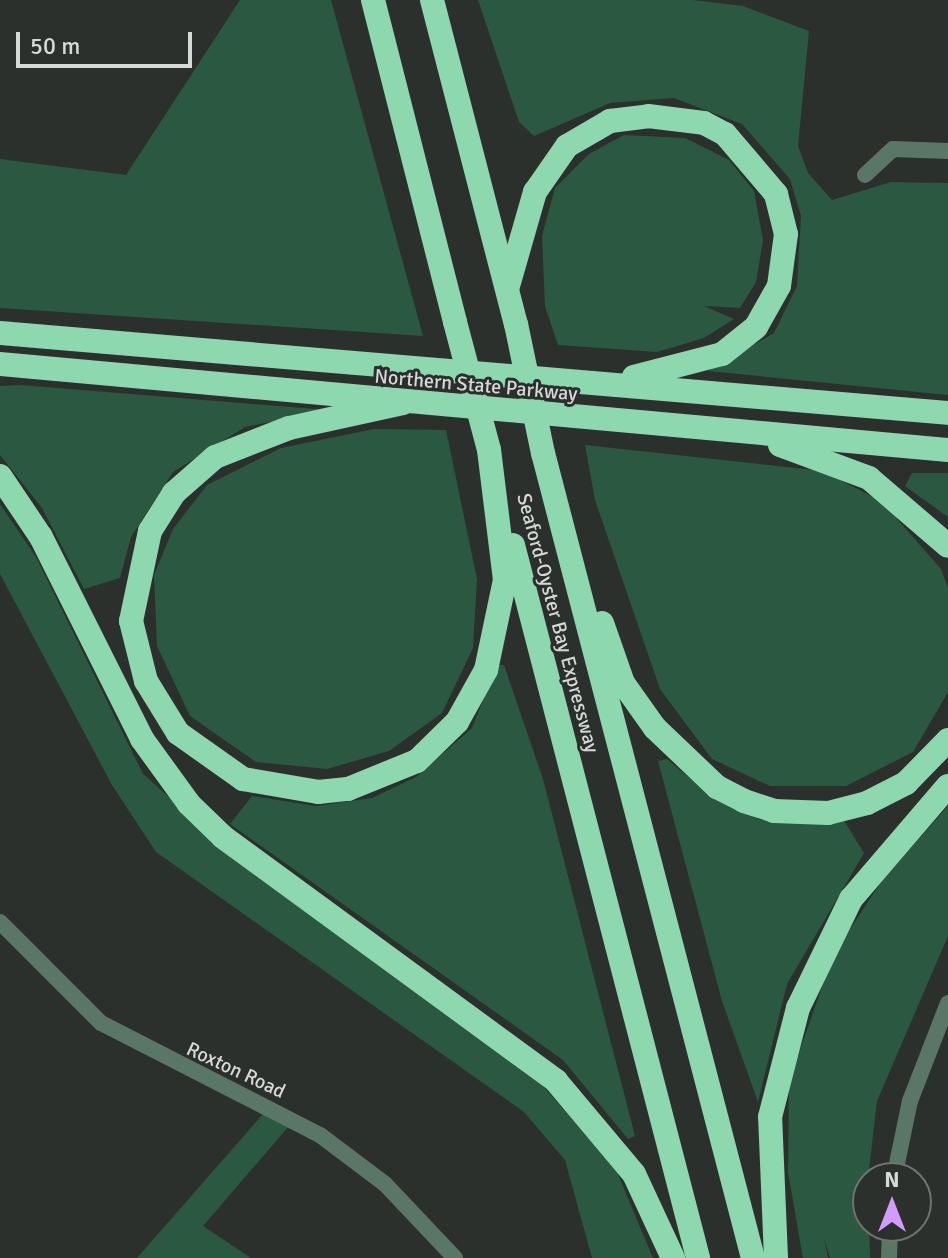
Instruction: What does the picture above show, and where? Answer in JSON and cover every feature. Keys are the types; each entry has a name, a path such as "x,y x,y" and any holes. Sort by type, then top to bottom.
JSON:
{"highway":[{"name":"Seaford-Oyster Bay Expressway","path":"371,0 698,1258"},
{"name":"Seaford-Oyster Bay Expressway","path":"432,0 508,286 543,453 753,1258"},
{"path":"508,286 546,172 589,131 610,121 677,116 725,134 756,162 776,194 786,234 779,286 763,316 722,354 605,383"},
{"name":"Northern State Parkway","path":"0,333 948,413"},
{"name":"Northern State Parkway","path":"0,364 403,403 948,450"},
{"path":"403,403 289,428 215,457 174,493 150,531 131,621 146,681 178,733 243,779 318,792 348,789 417,761 457,722 486,670 505,580 489,450"},
{"path":"727,432 869,478 948,546"},
{"path":"543,453 623,683 665,740 717,787 774,811 828,813 906,783 948,740"},
{"path":"0,476 41,537 142,739 189,804 223,837 556,1081 634,1174 673,1258"},
{"path":"776,1258 770,1117 798,1008 851,899 948,786"}],"street":[{"path":"865,175 893,149 948,151"},
{"name":"Roxton Road","path":"0,922 101,1023 320,1135 385,1184 455,1258"},
{"path":"897,1162 910,1101 948,1003"}],"green space":[{"path":"240,0 331,0 423,336 0,308 0,159 126,175"},
{"path":"478,0 693,0 743,6 809,31 798,146 808,173 832,200 891,182 948,183 948,395 708,371 774,333 797,286 801,216 790,179 742,124 674,98 610,103 534,136 519,122"},
{"path":"624,135 685,138 729,160 754,191 763,240 756,282 740,308 704,306 734,319 704,338 657,352 558,345 545,306 542,236 555,188 589,154"},
{"path":"21,385 328,410 245,427 173,472 131,537 120,578 84,589 42,508 0,455 0,386"},
{"path":"374,429 446,430 477,579 473,648 442,713 389,751 327,769 256,762 190,716 157,646 154,575 173,529 207,485 281,448"},
{"path":"585,445 823,471 900,511 897,519 941,569 948,588 948,692 913,752 846,786 770,786 712,759 660,689 595,500"},
{"path":"912,473 948,473 948,517 905,486"},
{"path":"0,504 36,557 143,774 261,878 526,1067 615,1167 653,1258 592,1258 565,1160 524,1112 156,852 112,785 0,574"},
{"path":"497,665 504,665 543,779 635,1136 628,1139 563,1060 230,824 252,796 316,806 372,798 416,777 472,728"},
{"path":"667,759 710,795 760,820 843,819 864,853 787,984 758,1102 722,1001 658,761"},
{"path":"948,806 948,936 877,1101 870,1162 852,1162 852,1242 870,1242 870,1258 830,1258 824,1238 828,1258 803,1258 788,1172 789,1082 833,955 883,879"},
{"path":"263,1114 289,1126 203,1226 251,1258 137,1258"}]}
